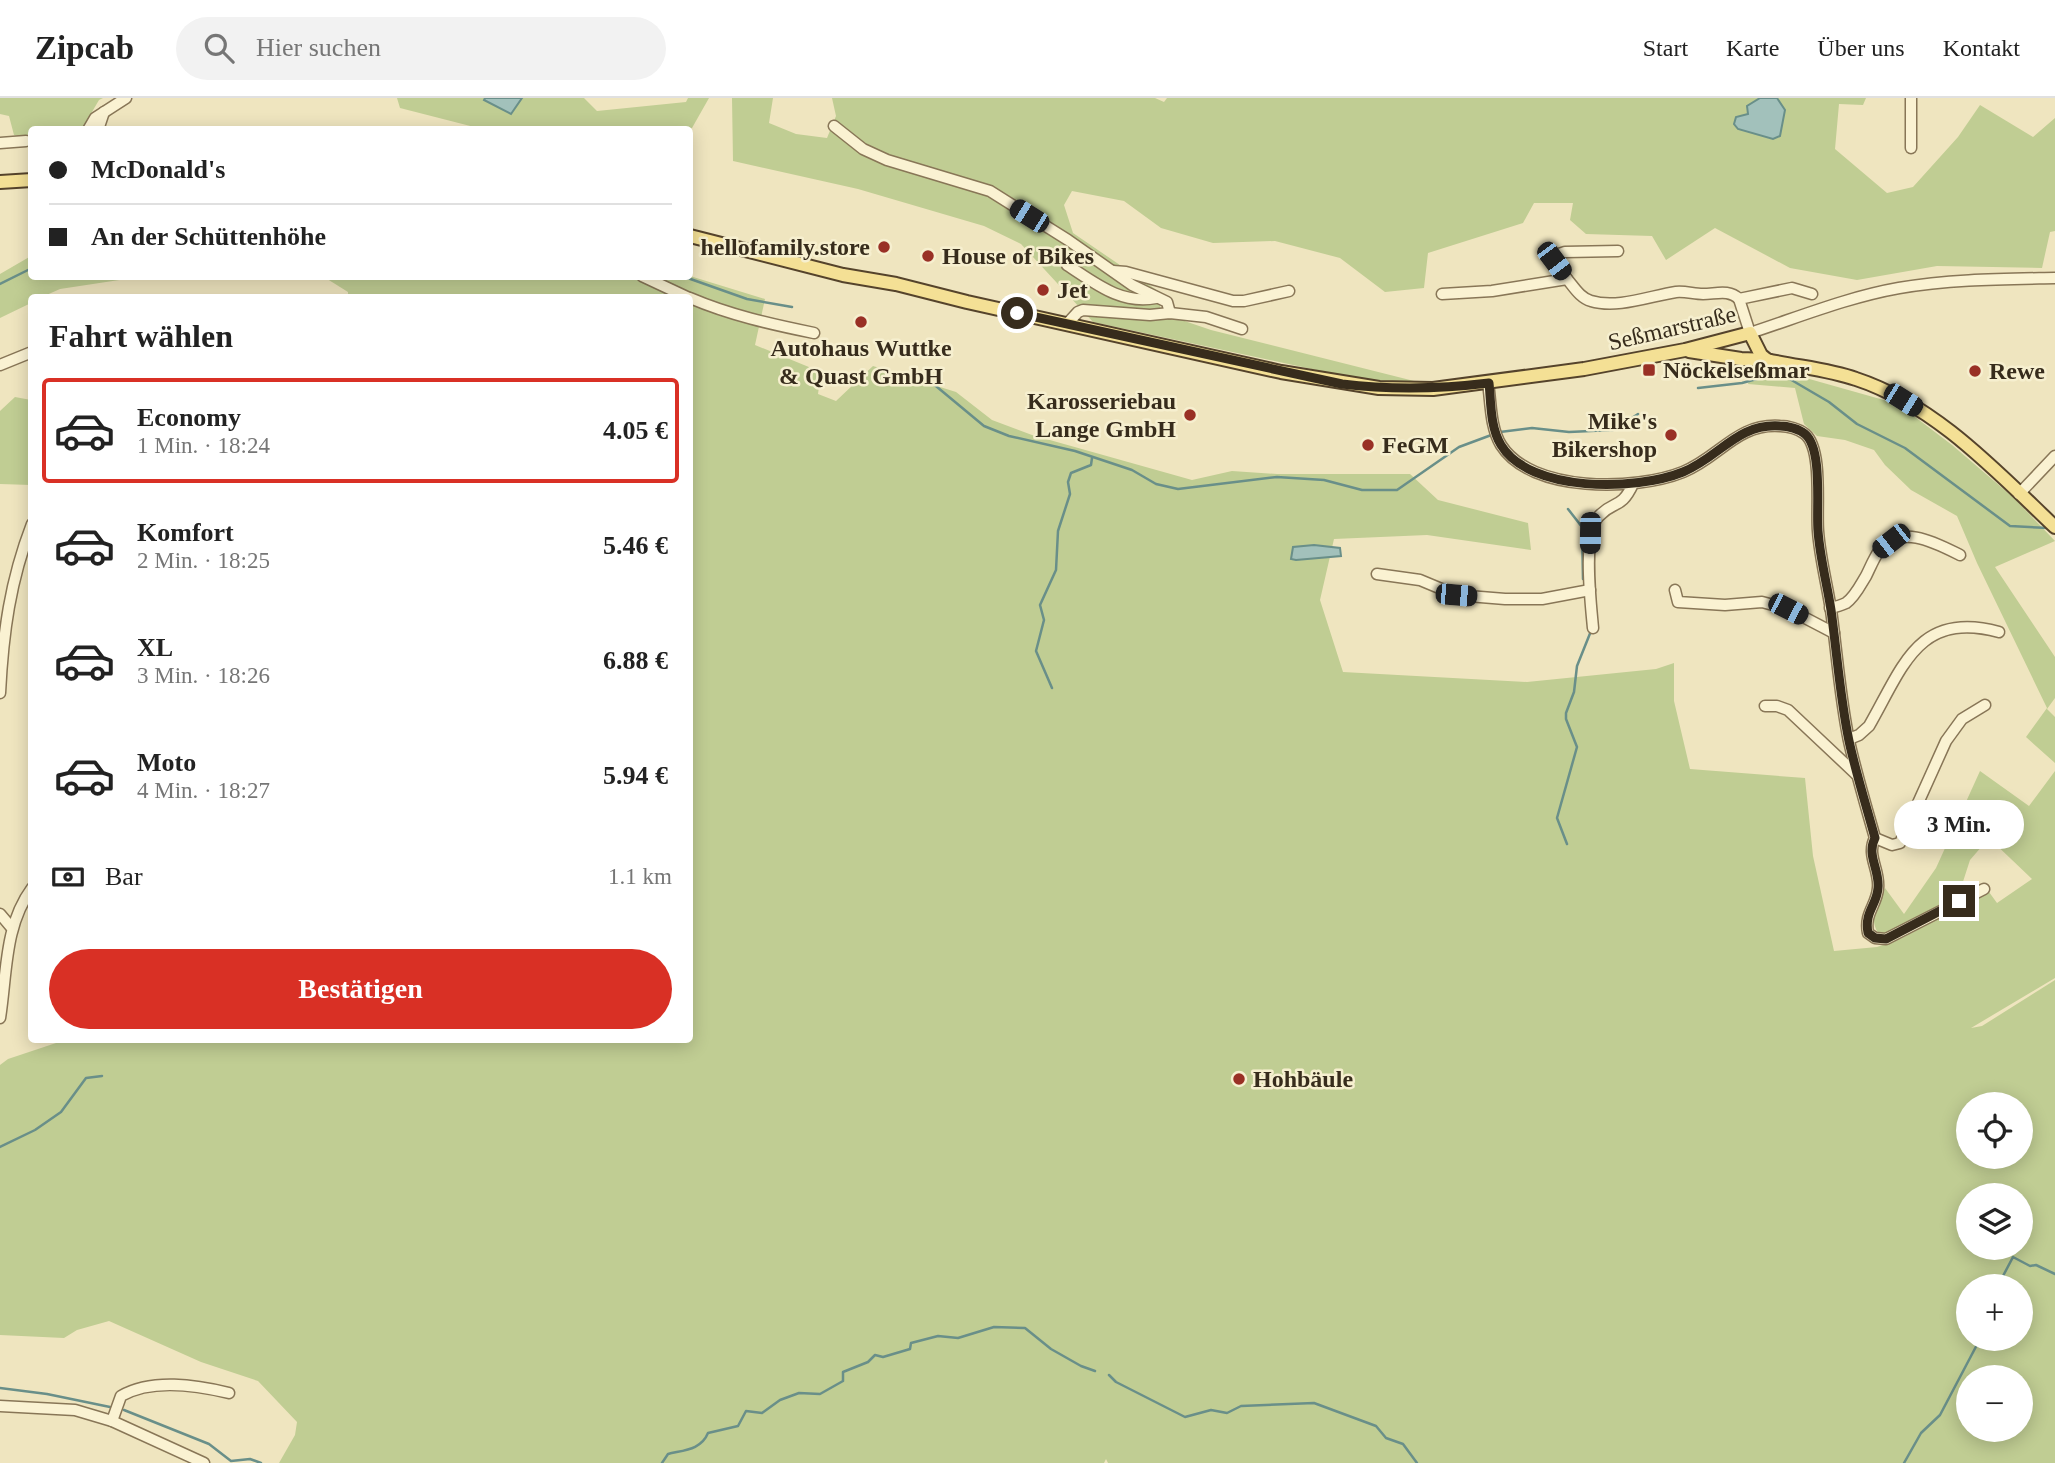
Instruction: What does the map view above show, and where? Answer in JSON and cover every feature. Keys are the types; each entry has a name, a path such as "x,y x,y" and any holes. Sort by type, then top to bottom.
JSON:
{"main road":[{"path":"0,181 28,180"},
{"name":"Seßmarstraße","path":"693,237 843,275 905,286 1294,374 1379,388 1433,389 1489,383 1685,350 1749,333"},
{"path":"1749,333 1761,355 1767,360"},
{"path":"1685,350 1741,359 1767,360 1856,379 1890,393 1967,444 2054,527"}],"street":[{"path":"91,126 95,118 125,98"},
{"path":"1910,148 1911,98"},
{"path":"99,126 104,111"},
{"path":"834,126 863,149 887,160 990,191 1068,240 1132,285 1169,304 1170,313"},
{"path":"0,143 26,141"},
{"path":"1618,251 1565,252 1556,256 1554,261 1580,295 1603,303 1652,298 1678,292 1730,293 1739,299 1749,333"},
{"path":"1067,265 1120,297 1145,300 1156,298"},
{"path":"1109,270 1126,272 1233,301 1289,291"},
{"name":"Seßmarstraße","path":"1749,333 1863,297 1901,288 1964,280 2055,278"},
{"path":"1442,294 1492,291 1567,279"},
{"path":"651,280 680,294"},
{"path":"1739,299 1792,288 1812,294"},
{"path":"693,300 755,322 814,333"},
{"path":"1067,324 1083,310 1206,317 1242,329"},
{"path":"0,365 28,354"},
{"path":"1489,383 1493,424 1500,444 1518,465 1575,482 1633,484 1681,473 1704,462 1746,430 1766,425 1787,426 1805,434 1815,450 1818,533 1849,739 1875,838 1871,846 1878,890 1866,923 1868,933 1875,938 1886,939 1984,889"},
{"path":"2019,494 2055,456"},
{"path":"1593,628 1590,533 1598,516 1626,499 1633,484"},
{"path":"0,693 2,650 11,592 18,560 28,534"},
{"path":"1830,608 1847,602 1860,586 1880,550 1891,541 1903,537 1925,539 1960,555"},
{"path":"1377,574 1420,580 1456,595 1504,599 1542,599 1590,590"},
{"path":"1675,590 1678,602 1725,605 1762,602 1788,609 1834,633"},
{"path":"1849,739 1869,726 1910,653 1925,639 1946,628 1959,626 1979,626 1999,632"},
{"path":"1875,838 1892,845 1900,843 1946,741 1962,719 1985,705"},
{"path":"1765,706 1788,710 1858,775"},
{"path":"0,1018 12,927 28,894"},
{"path":"0,914 12,927"},
{"path":"112,1422 121,1396 134,1389 198,1385 229,1393"},
{"path":"0,1406 75,1410 112,1422 204,1463"}],"green space":[{"path":"0,98 103,98 99,100 84,126 28,126 28,138 14,135 9,116 0,114"},
{"path":"397,98 584,98 597,111 686,102 688,98 709,98 693,126 470,126 400,108"},
{"path":"732,98 773,98 769,123 796,134 827,138 836,116 832,98 1155,98 1164,102 1167,98 1866,98 1863,105 1839,104 1835,149 1887,193 1913,187 1958,137 1980,105 2033,137 2055,118 2055,231 2050,232 2042,268 1937,266 1857,280 1790,268 1715,228 1666,260 1652,236 1586,234 1570,220 1573,203 1534,203 1523,223 1428,253 1424,288 1385,292 1340,258 1275,241 1213,243 1161,228 1124,201 1072,191 1064,205 1073,233 1158,291 1161,313 1211,330 1414,381 1367,381 1093,322 1021,244 984,226 858,189 733,161"},
{"path":"28,258 28,280 119,280 60,289 49,294 28,294 28,304 0,318 0,274"},
{"path":"693,277 765,299 755,345 821,372 818,394 836,401 873,366 956,392 992,420 1032,435 1192,480 1232,471 1277,474 1410,474 1438,500 1528,523 1531,550 1427,535 1334,539 1320,600 1343,672 1527,682 1656,669 1674,663 1674,701 1690,769 1805,778 1813,856 1834,951 1877,947 1900,939 1989,892 1997,903 2032,879 1989,838 1970,860 1959,894 1881,937 1874,925 1874,912 1885,888 1904,914 1936,868 1980,771 2029,806 2055,771 2055,978 1971,1028 1982,1026 2055,980 2055,1463 1108,1463 1106,1459 1104,1463 279,1463 295,1435 297,1422 258,1381 201,1362 109,1321 77,1330 64,1338 0,1335 0,1065 8,1059 56,1043 693,1043 693,294 348,294 329,280 693,280"},
{"path":"1754,368 1781,371 1898,404 1952,445 2014,498 2055,541 1995,567 2055,657 2055,698 2047,709 2055,717 2055,763 2026,737 2047,708 1957,516 1911,490 1885,465 1874,450 1845,440 1817,436 1804,424 1795,388 1748,384"},
{"path":"15,397 28,399 28,485 0,484 0,411"}],"water":[{"path":"522,98 511,114 484,100"},
{"path":"1760,98 1777,98 1785,110 1780,136 1773,139 1738,129 1734,124 1736,117 1748,114 1747,106"},
{"path":"1314,545 1340,548 1341,556 1291,559 1293,547"}],"waterway":[{"path":"0,284 28,270"},
{"path":"693,280 747,299 792,307"},
{"path":"919,372 984,426 1009,436 1075,451 1132,470 1156,484 1178,489 1277,477 1324,480 1362,490 1397,490 1459,447 1494,434"},
{"path":"1698,388 1742,383 1764,377 1788,378 1829,402 1857,424 1905,448 2010,526 2048,528"},
{"path":"1500,432 1532,428 1569,432 1613,430 1638,414"},
{"path":"1052,688 1036,651 1044,620 1040,605 1056,570 1058,531 1070,494 1068,482 1071,473 1091,465 1092,458"},
{"path":"1568,509 1582,527 1583,579"},
{"path":"1567,844 1557,818 1577,747 1566,713 1574,692 1577,666 1591,631"},
{"path":"0,1147 35,1130 61,1112 86,1078 102,1076"},
{"path":"2004,1274 2013,1257 2055,1274"},
{"path":"662,1463 668,1454 701,1443 708,1433 738,1426 746,1411 762,1413 780,1400 799,1393 820,1394 843,1381 843,1372 868,1362 875,1355 883,1357 910,1349 911,1343 938,1336 958,1338 994,1327 1025,1328 1051,1349 1095,1371"},
{"path":"1904,1463 1921,1433 1940,1415 1974,1351"},
{"path":"1109,1375 1116,1382 1185,1417 1211,1410 1227,1413 1241,1406 1314,1403 1376,1426 1386,1438 1403,1444 1417,1463"},
{"path":"0,1388 110,1407"},
{"path":"124,1410 209,1444 231,1461 250,1459 261,1463"}],"place":[{"name":"hellofamily.store","path":"884,247"},
{"name":"House of Bikes","path":"928,256"},
{"name":"Jet","path":"1043,290"},
{"name":"Autohaus Wuttke & Quast GmbH","path":"861,322"},
{"name":"Nöckelseßmar","path":"1649,370"},
{"name":"Rewe","path":"1975,371"},
{"name":"Karosseriebau Lange GmbH","path":"1190,415"},
{"name":"Mike's Bikershop","path":"1671,435"},
{"name":"FeGM","path":"1368,445"},
{"name":"Hohbäule","path":"1239,1079"}],"route":[{"path":"1017,313 1342,384 1433,389 1489,383 1493,424 1500,444 1518,465 1575,482 1633,484 1681,473 1704,462 1746,430 1766,425 1787,426 1805,434 1815,450 1818,533 1849,739 1875,838 1871,846 1878,890 1869,910 1866,923 1868,933 1875,938 1886,939 1959,901"}]}
